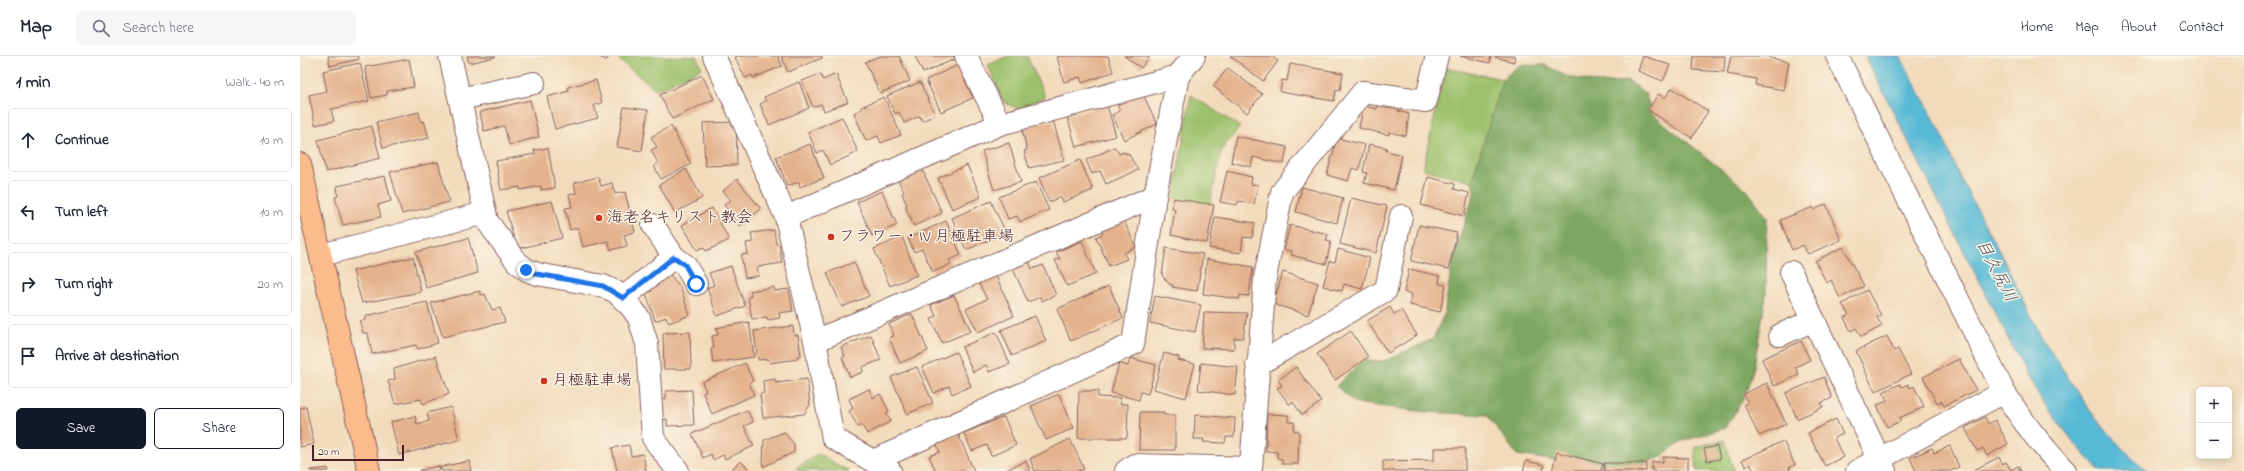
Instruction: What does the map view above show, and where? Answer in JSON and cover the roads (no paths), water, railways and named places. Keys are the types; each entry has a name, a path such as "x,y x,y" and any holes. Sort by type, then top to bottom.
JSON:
{"main road":[{"path":"300,164 369,471"}],"street":[{"path":"450,56 487,220 513,256 526,270 537,274 603,286 623,298 639,318 647,344 653,438 678,471"},
{"path":"714,56 786,217 814,340 833,438 882,466 1133,344 1155,196 1178,76 1194,56"},
{"path":"966,56 1000,124"},
{"path":"1126,471 1134,465 1251,468 1266,278 1282,192 1363,92 1426,101 1437,56"},
{"path":"1837,56 2004,392 2018,415 2049,454 2066,471"},
{"path":"786,217 1000,124 1178,76"},
{"path":"460,99 534,83"},
{"path":"814,340 1155,196"},
{"path":"321,255 485,213"},
{"path":"1258,365 1386,290 1401,216"},
{"path":"654,225 674,257 685,265 696,284"},
{"path":"623,298 674,257"},
{"path":"1791,272 1883,465"},
{"path":"1780,335 1814,320"},
{"path":"1856,471 1883,465 2004,392"}],"water":[{"name":"目久尻川","path":"1865,56 1900,56 1941,132 1958,174 1997,247 2043,340 2091,412 2123,449 2148,471 2100,471 2076,445 2045,405 2025,372"}],"place":[{"name":"海老名キリスト教会","path":"599,218"},
{"name":"フラワー・IV 月極駐車場","path":"831,237"},
{"name":"月極駐車場","path":"544,381"}]}
